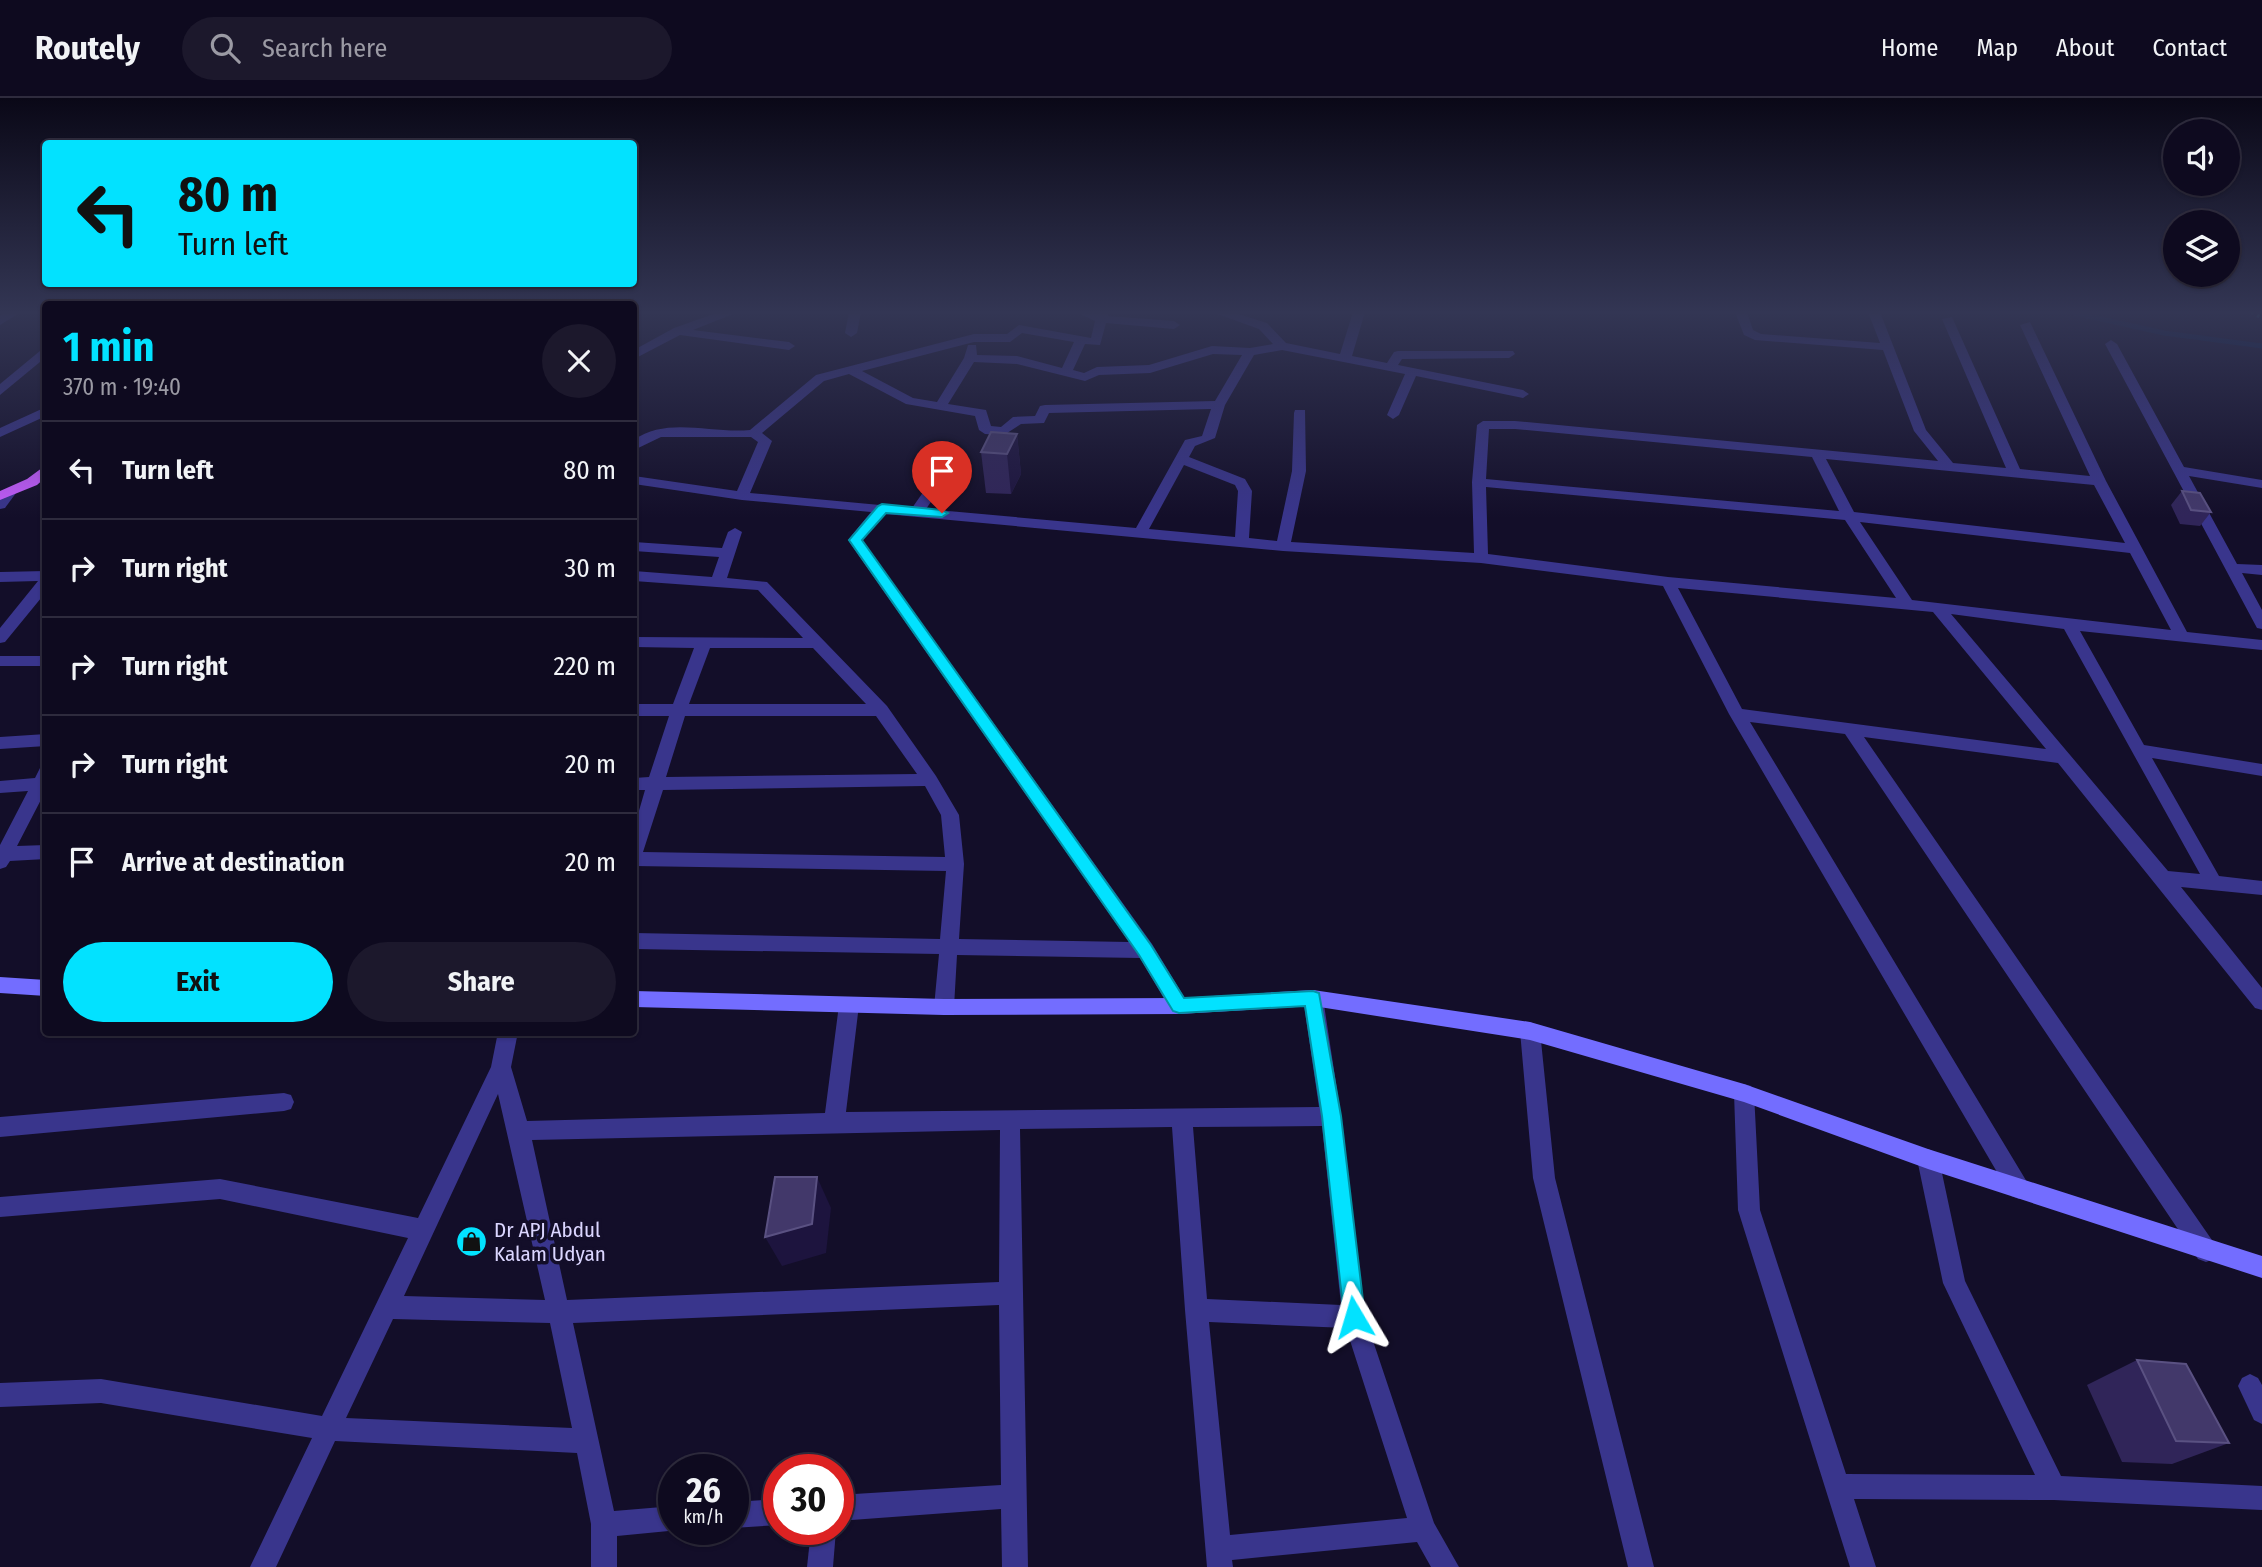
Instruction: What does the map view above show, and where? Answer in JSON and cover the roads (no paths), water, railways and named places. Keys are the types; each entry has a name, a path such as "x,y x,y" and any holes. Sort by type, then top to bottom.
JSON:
{"main road":[{"path":"4,495 39,481"},
{"path":"0,985 42,988"},
{"path":"637,999 943,1007 1179,1006 1313,998 1530,1031 1744,1093 1928,1159 2206,1251 2262,1266"}],"street":[{"path":"637,443 642,437 669,432 740,436 754,433 817,381"},
{"path":"871,381 910,401 981,413 985,430 1004,431 1018,420 1039,420 1045,410 1219,405"},
{"path":"941,405 956,381"},
{"path":"1140,533 1190,443 1208,438 1219,405 1233,381"},
{"path":"1393,415 1408,381"},
{"path":"1445,381 1520,405 1817,455 2099,481"},
{"path":"1901,381 1920,431 1949,467"},
{"path":"1975,381 2014,472"},
{"path":"2052,381 2099,481 2182,637"},
{"path":"2131,381 2262,624"},
{"path":"1481,558 1479,482 1483,425 1520,405"},
{"path":"1,432 42,413"},
{"path":"1283,546 1299,471 1300,413"},
{"path":"742,496 765,441 754,433"},
{"path":"1817,455 1849,516 1907,604"},
{"path":"917,511 955,457"},
{"path":"1181,459 1240,482 1245,491 1242,542"},
{"path":"2181,471 2262,484"},
{"path":"637,480 742,496 1140,533 1283,546 1481,558 1668,582 1937,607 2069,625 2262,645"},
{"path":"1479,482 1849,516 2135,549"},
{"path":"0,505 4,495"},
{"path":"882,508 855,540 1145,950 1179,1006"},
{"path":"718,582 735,532"},
{"path":"637,546 728,553"},
{"path":"2231,568 2262,570"},
{"path":"0,577 42,576"},
{"path":"637,576 762,584 881,710 930,780 950,815 955,864 943,1007"},
{"path":"0,638 42,579"},
{"path":"1668,582 1737,714 2019,1189"},
{"path":"1937,607 2163,878 2262,1002"},
{"path":"2069,625 2213,882"},
{"path":"637,642 818,643"},
{"path":"637,845 679,710 704,642"},
{"path":"0,662 42,661"},
{"path":"637,710 881,710"},
{"path":"1737,714 2064,758"},
{"path":"1849,728 2206,1251"},
{"path":"0,743 42,740"},
{"path":"2139,750 2262,770"},
{"path":"0,787 42,779"},
{"path":"637,784 930,780"},
{"path":"2,857 42,783"},
{"path":"2,857 42,852"},
{"path":"637,859 955,864"},
{"path":"2163,878 2262,888"},
{"path":"637,941 1145,950"},
{"path":"1313,998 1331,1116 1354,1317 1423,1529 1446,1567"},
{"path":"834,1122 849,1005"},
{"path":"1530,1031 1544,1178 1641,1567"},
{"path":"263,1567 501,1067 507,1036"},
{"path":"501,1067 519,1131 587,1441 604,1524 604,1567"},
{"path":"1744,1093 1749,1210 1863,1567"},
{"path":"0,1127 284,1102"},
{"path":"519,1131 834,1122 1331,1116"},
{"path":"1182,1117 1196,1310 1219,1558 1423,1529"},
{"path":"1010,1119 1015,1567"},
{"path":"1928,1159 1954,1283 2054,1488"},
{"path":"0,1207 220,1189 424,1230"},
{"path":"387,1307 558,1312 1010,1293"},
{"path":"1196,1310 1354,1317"},
{"path":"2250,1386 2262,1412"},
{"path":"0,1395 100,1391 329,1429 587,1441"},
{"path":"1838,1486 2054,1488 2262,1498"},
{"path":"854,1507 1016,1496"},
{"path":"604,1524 658,1520"},
{"path":"820,1567 822,1545"}],"place":[{"name":"Dr APJ Abdul Kalam Udyan","path":"471,1242"}]}
